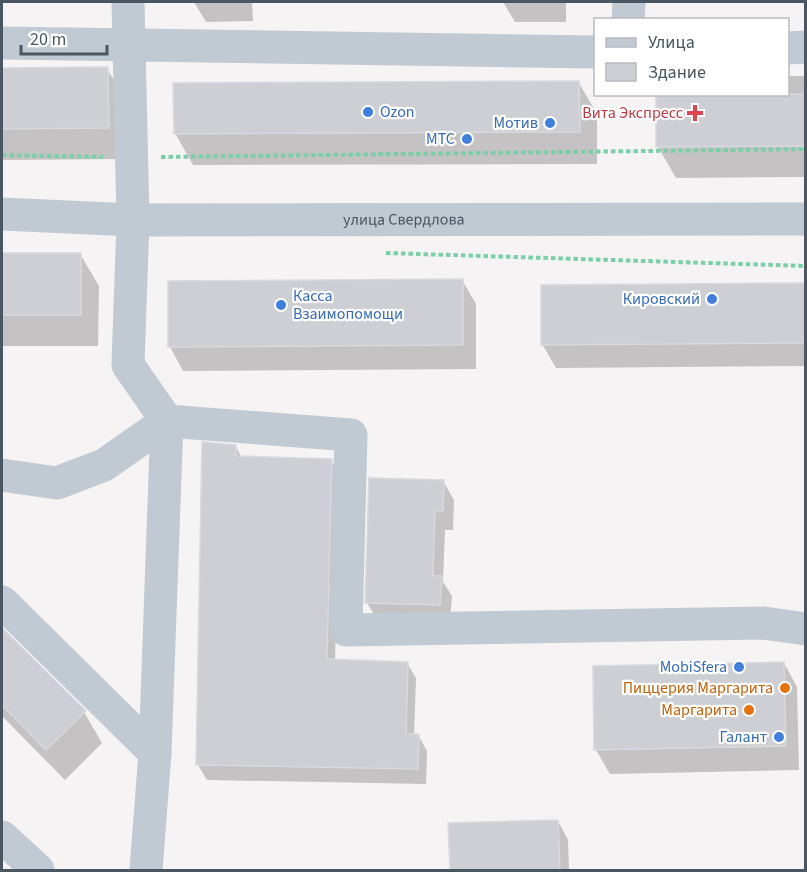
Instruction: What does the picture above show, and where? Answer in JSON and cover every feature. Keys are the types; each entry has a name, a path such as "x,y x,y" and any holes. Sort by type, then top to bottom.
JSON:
{"street":[{"path":"128,2 133,220 128,365 166,421 155,753 147,870"},
{"path":"628,18 629,2"},
{"path":"2,43 594,52"},
{"path":"789,48 806,47"},
{"name":"улица Свердлова","path":"2,214 133,220 806,219"},
{"path":"2,475 57,483 104,465 166,421 351,435 346,630 764,623 806,629"},
{"path":"2,602 155,753"},
{"path":"2,837 38,870"}],"path":[{"path":"2,155 132,157 806,149"},
{"path":"380,253 806,266"}],"building":[{"path":"108,67 109,128 2,129 2,68"},
{"path":"579,81 580,132 174,134 173,83"},
{"path":"806,94 806,146 656,147 656,96"},
{"path":"2,253 81,253 81,315 2,315"},
{"path":"463,279 463,345 168,347 168,281"},
{"path":"806,283 806,343 541,345 541,285"},
{"path":"202,442 236,445 236,456 332,459 327,659 408,662 406,734 419,734 418,769 196,765"},
{"path":"369,478 444,480 443,511 435,511 433,576 442,576 440,605 365,603"},
{"path":"2,628 86,711 46,750 2,705"},
{"path":"784,662 786,746 594,750 593,666"},
{"path":"558,820 560,870 450,870 448,823"}],"place":[{"name":"Ozon","path":"368,112"},
{"name":"Вита Экспресс","path":"695,113"},
{"name":"Мотив","path":"550,123"},
{"name":"МТС","path":"467,139"},
{"name":"Кировский","path":"712,299"},
{"name":"Касса Взаимопомощи","path":"281,305"},
{"name":"MobiSfera","path":"739,667"},
{"name":"Пиццерия Маргарита","path":"785,688"},
{"name":"Маргарита","path":"749,710"},
{"name":"Галант","path":"779,737"}]}
